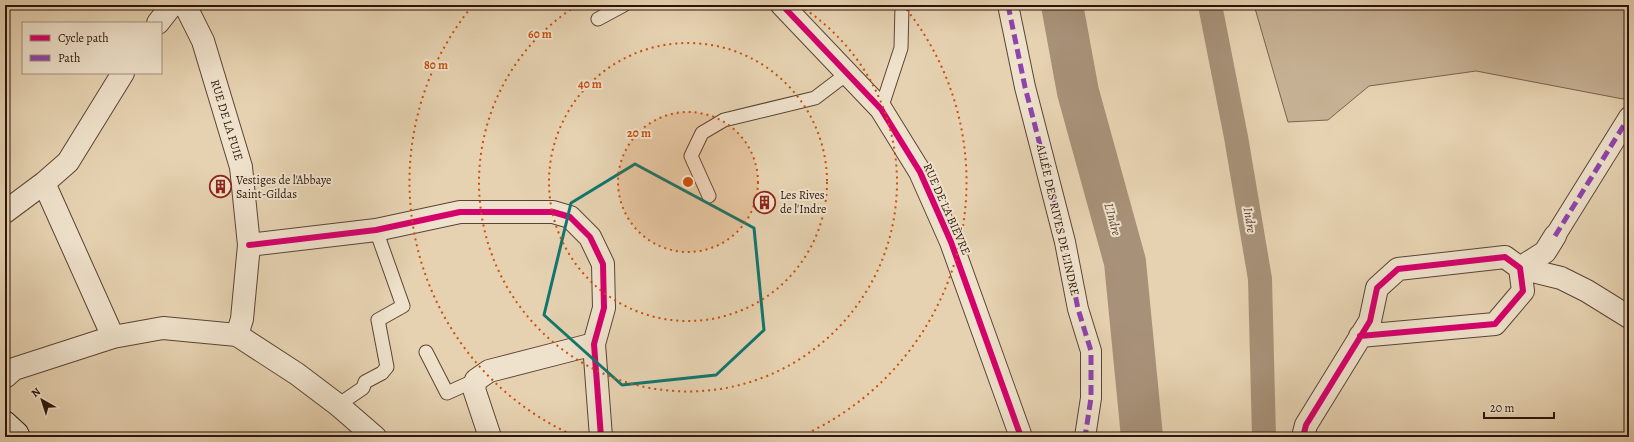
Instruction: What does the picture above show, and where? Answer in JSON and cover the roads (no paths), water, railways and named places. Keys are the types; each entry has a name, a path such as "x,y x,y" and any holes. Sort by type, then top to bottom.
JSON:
{"street":[{"path":"159,22 172,5"},
{"name":"RUE DE LA FUIE","path":"185,5 203,41 241,167 250,245 242,319 237,335"},
{"name":"RUE DE LA BIÈVRE","path":"782,5 881,109 920,172 951,242 1021,437"},
{"name":"ALLÉE DES RIVES DE L'INDRE","path":"1008,5 1025,87 1064,242 1078,308 1091,351 1090,398 1085,437"},
{"path":"5,212 44,183 68,162 122,74"},
{"path":"1520,268 1545,252 1629,117"},
{"path":"44,183 113,337"},
{"path":"250,245 376,230 460,212 553,212 570,217 590,237 602,264 604,308 594,344 601,437"},
{"path":"1303,437 1306,424 1370,321 1377,288 1398,268 1505,257 1520,268 1561,278 1587,291 1622,313"},
{"path":"1360,336 1495,324 1523,291 1520,268"},
{"path":"8,367 113,337 163,328 237,335 297,374 338,405 373,437"},
{"path":"490,437 474,389 476,380 489,371 594,344"},
{"path":"5,422 17,433 19,437"}],"lane":[{"path":"598,18 624,5"},
{"path":"881,109 901,48 902,5"},
{"path":"709,196 691,156 702,133 724,120 815,98 848,73"},
{"path":"338,405 363,388 365,382 382,373 387,367 378,320 403,306 376,230"},
{"path":"426,352 447,393 476,380"}],"waterway":[{"name":"L'Indre","path":"1062,5 1078,92 1125,262 1142,437"},
{"name":"Indre","path":"1210,5 1236,137 1260,279 1264,437"}],"place":[{"name":"Vestiges de l'Abbaye Saint-Gildas","path":"220,187"},
{"name":"Les Rives de l'Indre","path":"765,202"}]}
